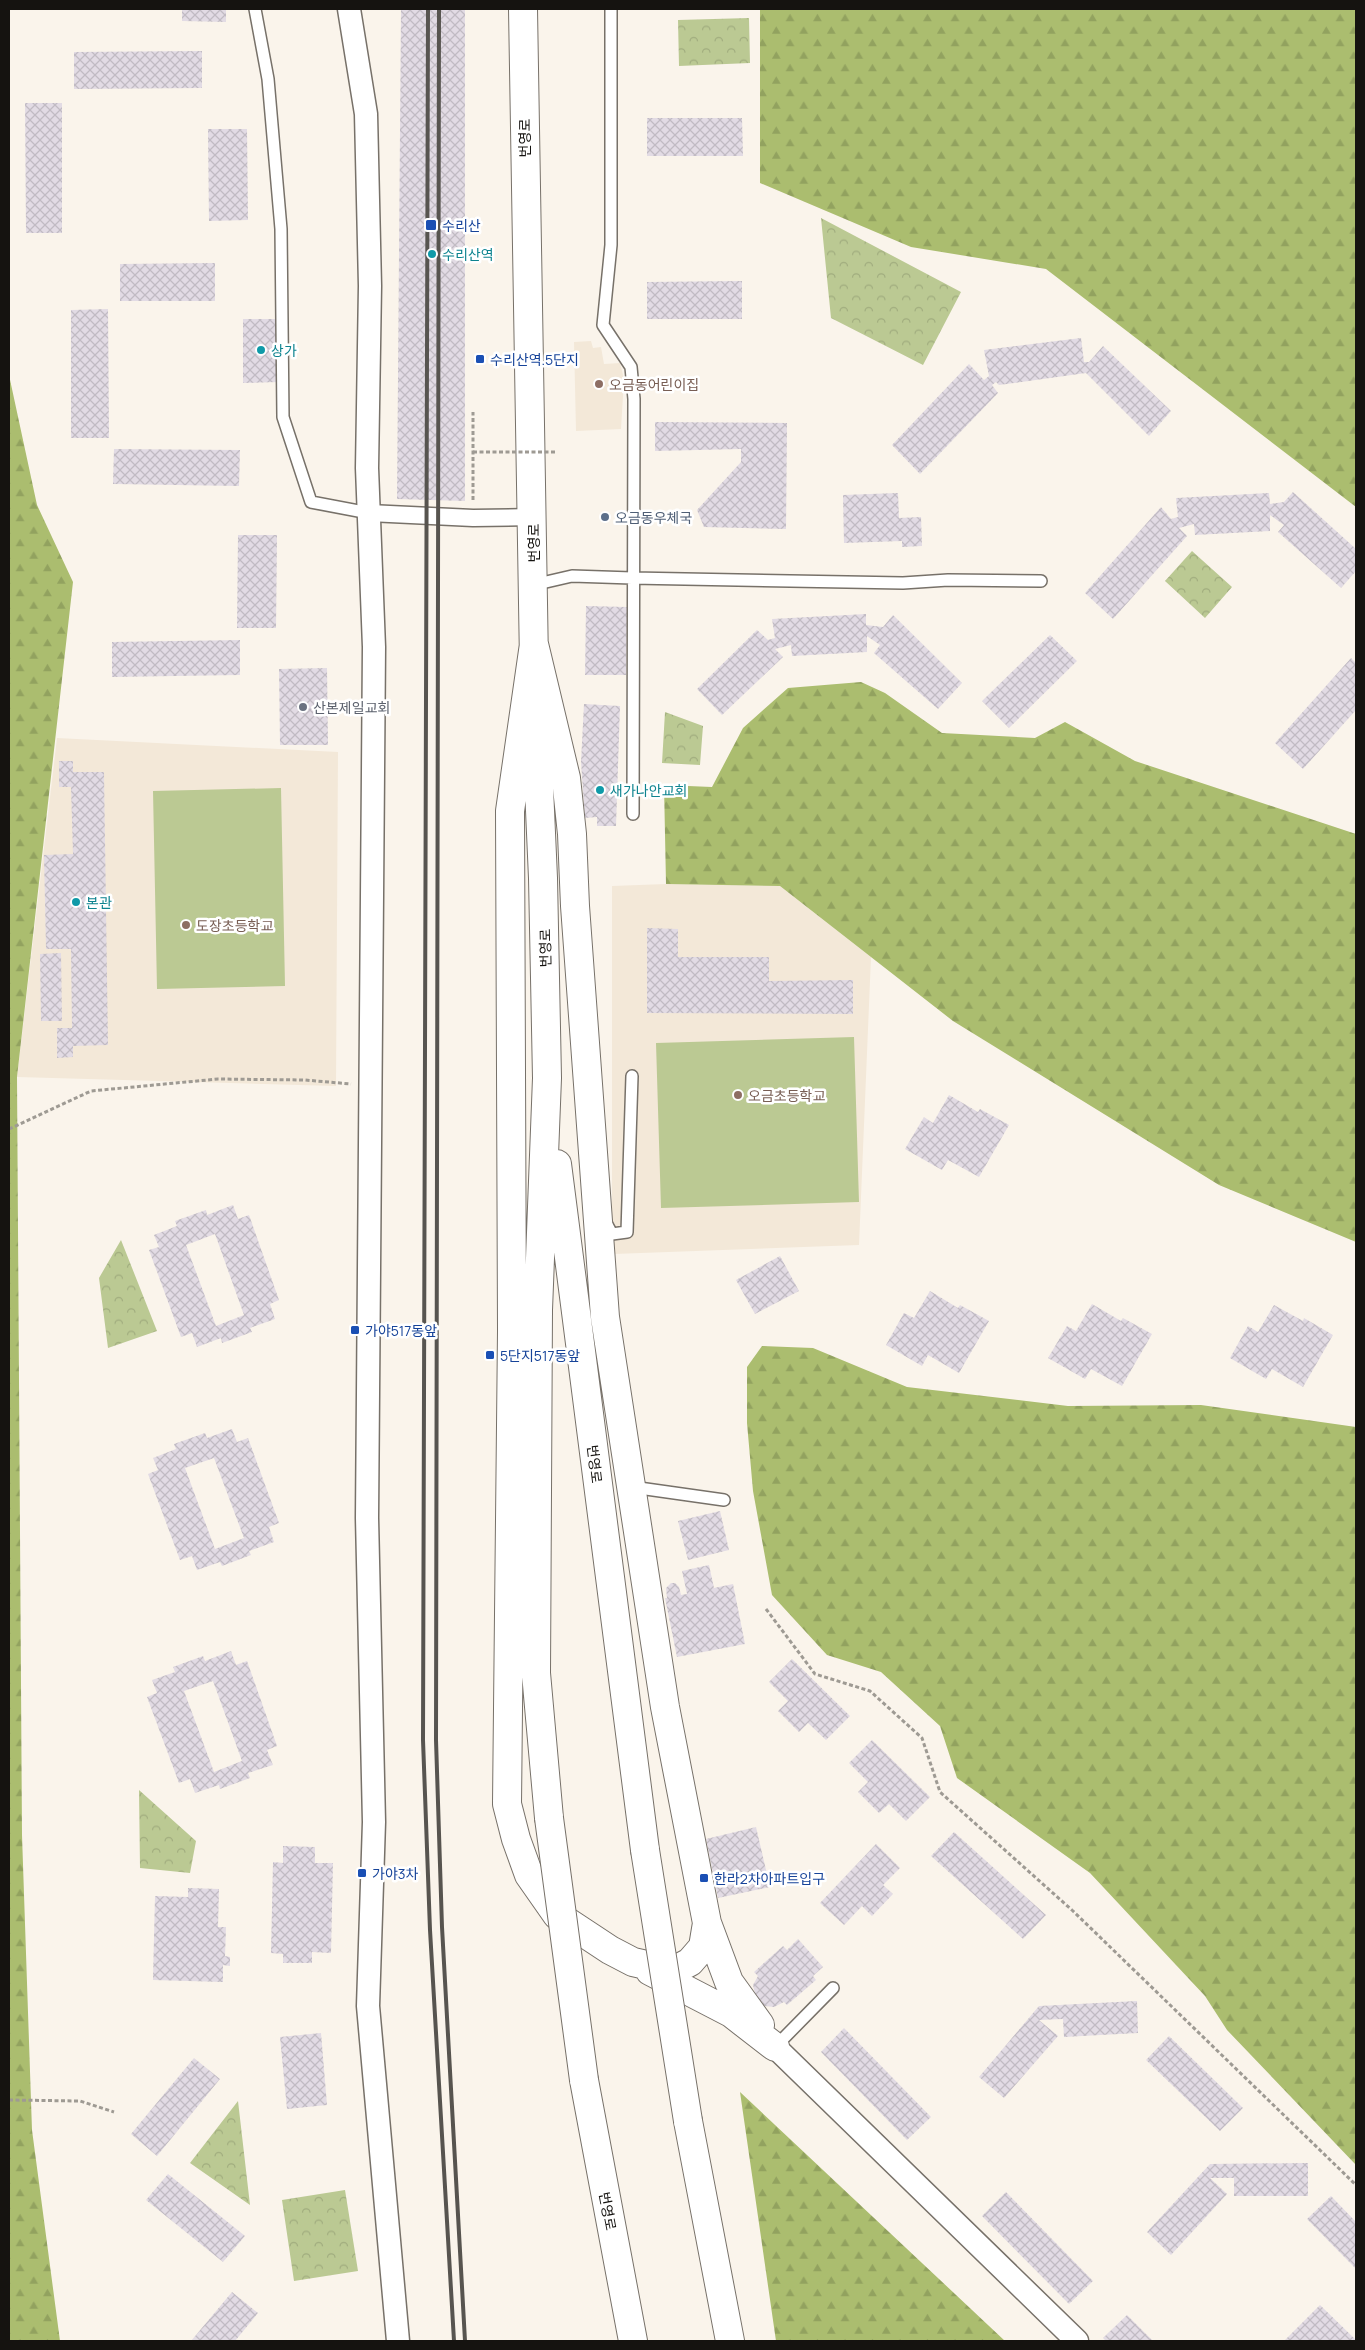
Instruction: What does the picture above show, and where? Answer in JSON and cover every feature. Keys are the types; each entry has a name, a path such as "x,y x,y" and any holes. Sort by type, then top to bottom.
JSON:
{"street":[{"path":"349,9 366,114 370,286 367,468 374,647 367,1518 374,1822 368,2006 398,2341"},
{"name":"번영로","path":"523,9 534,644 543,878 547,1078 538,1310 536,1673 549,1818 584,2080 632,2341"},
{"path":"369,513 474,518 533,517"},
{"path":"534,644 566,778 572,834 595,1204 605,1317 665,1707 707,1923 729,1982 775,2047 796,2070 1077,2341"},
{"path":"534,644 510,812 512,1341 507,1804 516,1839 529,1875 557,1915 610,1950 731,2013 775,2047"},
{"name":"번영로","path":"547,1078 645,1850 688,2120 730,2341"},
{"path":"633,1962 673,1971 690,1962 704,1947 707,1923"}],"lane":[{"path":"255,9 268,79 281,229 283,417 311,502 369,513"},
{"path":"612,9 611,245 603,325 631,367 634,399 632,578 635,673 633,814"},
{"path":"534,585 572,576 903,583 948,580 1041,581"},
{"path":"595,1204 612,1234 627,1232 632,1076"},
{"path":"631,1487 724,1500"},
{"path":"775,2047 833,1988"}],"path":[{"path":"474,412 474,518"},
{"path":"473,452 555,452"},
{"path":"9,1129 91,1091 99,1090 218,1079 305,1080 370,1085"},
{"path":"766,1609 815,1674 870,1691 922,1738 940,1792 1073,1912 1356,2185"},
{"path":"9,2100 80,2101 114,2112"}],"shaded area":[{"name":"오금동어린이집","path":"591,341 593,348 601,347 604,364 620,363 624,379 621,429 576,431 574,342"},
{"name":"도장초등학교","path":"57,738 338,752 336,1086 17,1077"},
{"name":"오금초등학교","path":"666,884 780,886 871,957 859,1245 614,1254 612,1234 612,886"}],"green space":[{"path":"760,9 1356,9 1356,507 1046,269 911,247 760,183"},
{"path":"749,18 750,63 679,66 678,20"},
{"path":"821,218 961,292 923,365 831,318"},
{"path":"9,375 37,505 73,582 17,1077 22,1835 32,2130 60,2341 9,2341"},
{"path":"1192,551 1232,587 1205,618 1165,581"},
{"path":"861,682 885,693 942,733 1035,738 1065,722 1135,761 1356,834 1356,1242 1219,1185 953,1021 780,886 666,884 664,785 712,787 743,728 788,688"},
{"path":"665,712 703,726 700,765 662,763"},
{"path":"281,788 285,986 157,989 153,791"},
{"path":"854,1037 859,1202 661,1208 656,1043"},
{"path":"121,1240 157,1331 108,1348 99,1278"},
{"path":"762,1346 813,1348 907,1387 1068,1406 1201,1405 1356,1427 1356,2165 1227,2030 1205,1996 1090,1873 957,1778 940,1726 881,1672 827,1655 772,1595 753,1491 747,1423 747,1367"},
{"path":"139,1790 196,1841 190,1873 140,1868"},
{"path":"740,2092 1005,2341 776,2341"},
{"path":"238,2101 250,2205 190,2163"},
{"path":"345,2190 358,2271 294,2281 282,2200"}],"building":[{"path":"182,9 226,9 226,22 182,21"},
{"name":"수리산역","path":"401,9 465,9 465,501 397,499"},
{"path":"202,51 202,88 74,89 74,52"},
{"path":"25,103 62,103 62,233 26,233"},
{"path":"647,118 742,118 743,156 647,156"},
{"path":"208,129 247,129 248,220 209,221"},
{"path":"215,263 215,301 120,301 120,264"},
{"path":"742,281 742,319 647,319 647,282"},
{"path":"108,309 109,438 71,438 71,310"},
{"name":"상가","path":"243,319 278,319 278,382 243,383"},
{"path":"1081,338 1084,362 1089,362 1103,346 1171,411 1149,436 1086,373 999,385 996,382 992,385 998,393 920,474 892,445 969,364 984,380 989,376 984,350"},
{"path":"655,422 787,423 786,529 704,527 697,510 741,462 741,449 655,451"},
{"path":"114,449 240,450 239,486 113,484"},
{"path":"1293,492 1356,549 1356,571 1341,588 1278,532 1284,525 1270,515 1270,531 1195,535 1194,524 1179,528 1187,536 1113,619 1085,593 1161,507 1171,519 1178,517 1176,498 1269,493 1270,504 1284,502"},
{"path":"898,493 899,518 921,517 922,546 902,547 902,541 844,543 843,495"},
{"path":"238,535 277,535 276,628 237,628"},
{"path":"586,606 627,607 626,675 585,675"},
{"path":"866,614 866,625 883,627 893,615 962,683 938,709 874,653 880,645 867,636 867,652 792,656 791,645 775,649 783,657 722,715 697,689 757,630 768,640 775,638 772,619"},
{"path":"1050,635 1077,661 1009,728 982,701"},
{"path":"240,640 240,675 112,677 112,642"},
{"path":"1351,658 1356,663 1356,710 1303,769 1275,743"},
{"name":"산본제일교회","path":"327,668 328,745 280,745 279,669"},
{"name":"새가나안교회","path":"584,704 620,706 616,826 597,826 597,817 585,818 581,762"},
{"name":"본관","path":"59,761 73,761 73,772 104,772 108,1045 73,1046 73,1057 57,1058 57,1028 72,1028 71,949 46,949 44,855 73,854 71,787 59,787"},
{"path":"647,928 678,929 678,957 769,957 769,981 853,980 853,1014 647,1013"},
{"path":"61,953 62,1021 41,1021 40,954"},
{"path":"949,1095 978,1112 980,1109 1009,1125 979,1177 948,1160 942,1170 905,1149 924,1117 933,1123"},
{"path":"233,1205 238,1219 249,1215 279,1300 270,1304 275,1319 250,1328 252,1332 222,1343 221,1338 197,1347 192,1333 181,1337 149,1250 159,1247 154,1235 177,1226 175,1221 206,1210 207,1215","holes":["215,1234 244,1315 216,1326 186,1245"]},
{"path":"780,1256 799,1291 755,1314 736,1280"},
{"path":"930,1291 958,1308 960,1305 989,1321 959,1373 928,1355 922,1366 886,1345 904,1313 914,1318"},
{"path":"1092,1304 1121,1321 1123,1318 1152,1334 1122,1386 1091,1369 1085,1379 1048,1358 1067,1326 1076,1331"},
{"path":"1274,1305 1303,1321 1304,1318 1333,1335 1303,1387 1272,1369 1266,1379 1230,1358 1248,1326 1258,1332"},
{"path":"232,1429 237,1442 248,1438 279,1523 269,1527 274,1542 249,1551 251,1555 222,1566 220,1562 197,1570 192,1556 180,1560 148,1474 158,1470 153,1458 176,1449 174,1444 205,1433 207,1438","holes":["214,1458 244,1538 215,1549 185,1468"]},
{"path":"720,1511 729,1550 688,1560 678,1521"},
{"path":"709,1565 714,1588 733,1584 745,1644 677,1657 665,1598 667,1598 666,1588 671,1583 675,1583 679,1587 681,1595 687,1594 682,1571"},
{"path":"231,1651 236,1665 247,1661 277,1746 267,1750 273,1765 248,1773 250,1778 220,1789 219,1785 195,1793 190,1779 179,1783 147,1697 157,1693 152,1680 175,1672 173,1667 203,1656 205,1661","holes":["213,1681 242,1761 214,1772 184,1691"]},
{"path":"792,1659 850,1716 826,1740 808,1723 799,1732 778,1711 788,1701 769,1682"},
{"path":"872,1740 930,1797 906,1821 889,1804 879,1813 858,1792 868,1782 849,1763"},
{"path":"756,1827 770,1887 718,1898 706,1839"},
{"path":"954,1832 1046,1915 1023,1939 931,1856"},
{"path":"876,1844 900,1868 883,1885 893,1894 872,1916 862,1906 844,1925 820,1903"},
{"path":"283,1846 315,1847 315,1863 333,1863 331,1953 312,1952 312,1963 283,1963 283,1954 271,1953 273,1862 283,1863"},
{"path":"188,1888 219,1889 218,1927 226,1927 225,1956 230,1957 230,1966 223,1965 223,1982 153,1980 155,1896 188,1897"},
{"path":"798,1939 823,1967 813,1976 816,1980 787,2005 784,2002 774,2007 765,2006 757,2002 753,1985 758,1976 754,1972 783,1946 787,1950"},
{"path":"1137,2001 1138,2033 1064,2037 1063,2019 1039,2020 1058,2036 1004,2098 979,2077 1039,2006"},
{"path":"844,2028 931,2117 907,2140 821,2052"},
{"path":"321,2033 327,2105 287,2109 280,2037"},
{"path":"1169,2036 1243,2108 1220,2131 1146,2060"},
{"path":"194,2058 220,2079 157,2156 131,2134"},
{"path":"1308,2163 1308,2196 1234,2196 1234,2178 1210,2178 1227,2194 1171,2255 1147,2232 1210,2164"},
{"path":"168,2174 245,2236 223,2262 146,2200"},
{"path":"1006,2192 1093,2281 1069,2304 982,2216"},
{"path":"1331,2196 1356,2222 1356,2269 1307,2219"},
{"path":"232,2292 258,2313 235,2341 191,2341"},
{"path":"1320,2305 1356,2341 1284,2341"},
{"path":"1127,2315 1153,2341 1106,2341 1103,2338"}],"railway":[{"path":"428,9 423,1740 430,1930 454,2341"},
{"path":"439,9 436,1740 442,1927 465,2341"}],"place":[{"name":"수리산","path":"431,225"},
{"name":"수리산역","path":"432,254"},
{"name":"상가","path":"261,350"},
{"name":"수리산역.5단지","path":"480,359"},
{"name":"오금동어린이집","path":"599,384"},
{"name":"오금동우체국","path":"605,517"},
{"name":"산본제일교회","path":"303,707"},
{"name":"새가나안교회","path":"600,790"},
{"name":"본관","path":"76,902"},
{"name":"도장초등학교","path":"186,925"},
{"name":"오금초등학교","path":"738,1095"},
{"name":"가야517동앞","path":"355,1330"},
{"name":"5단지517동앞","path":"490,1355"},
{"name":"가야3차","path":"362,1873"},
{"name":"한라2차아파트입구","path":"704,1878"}]}
